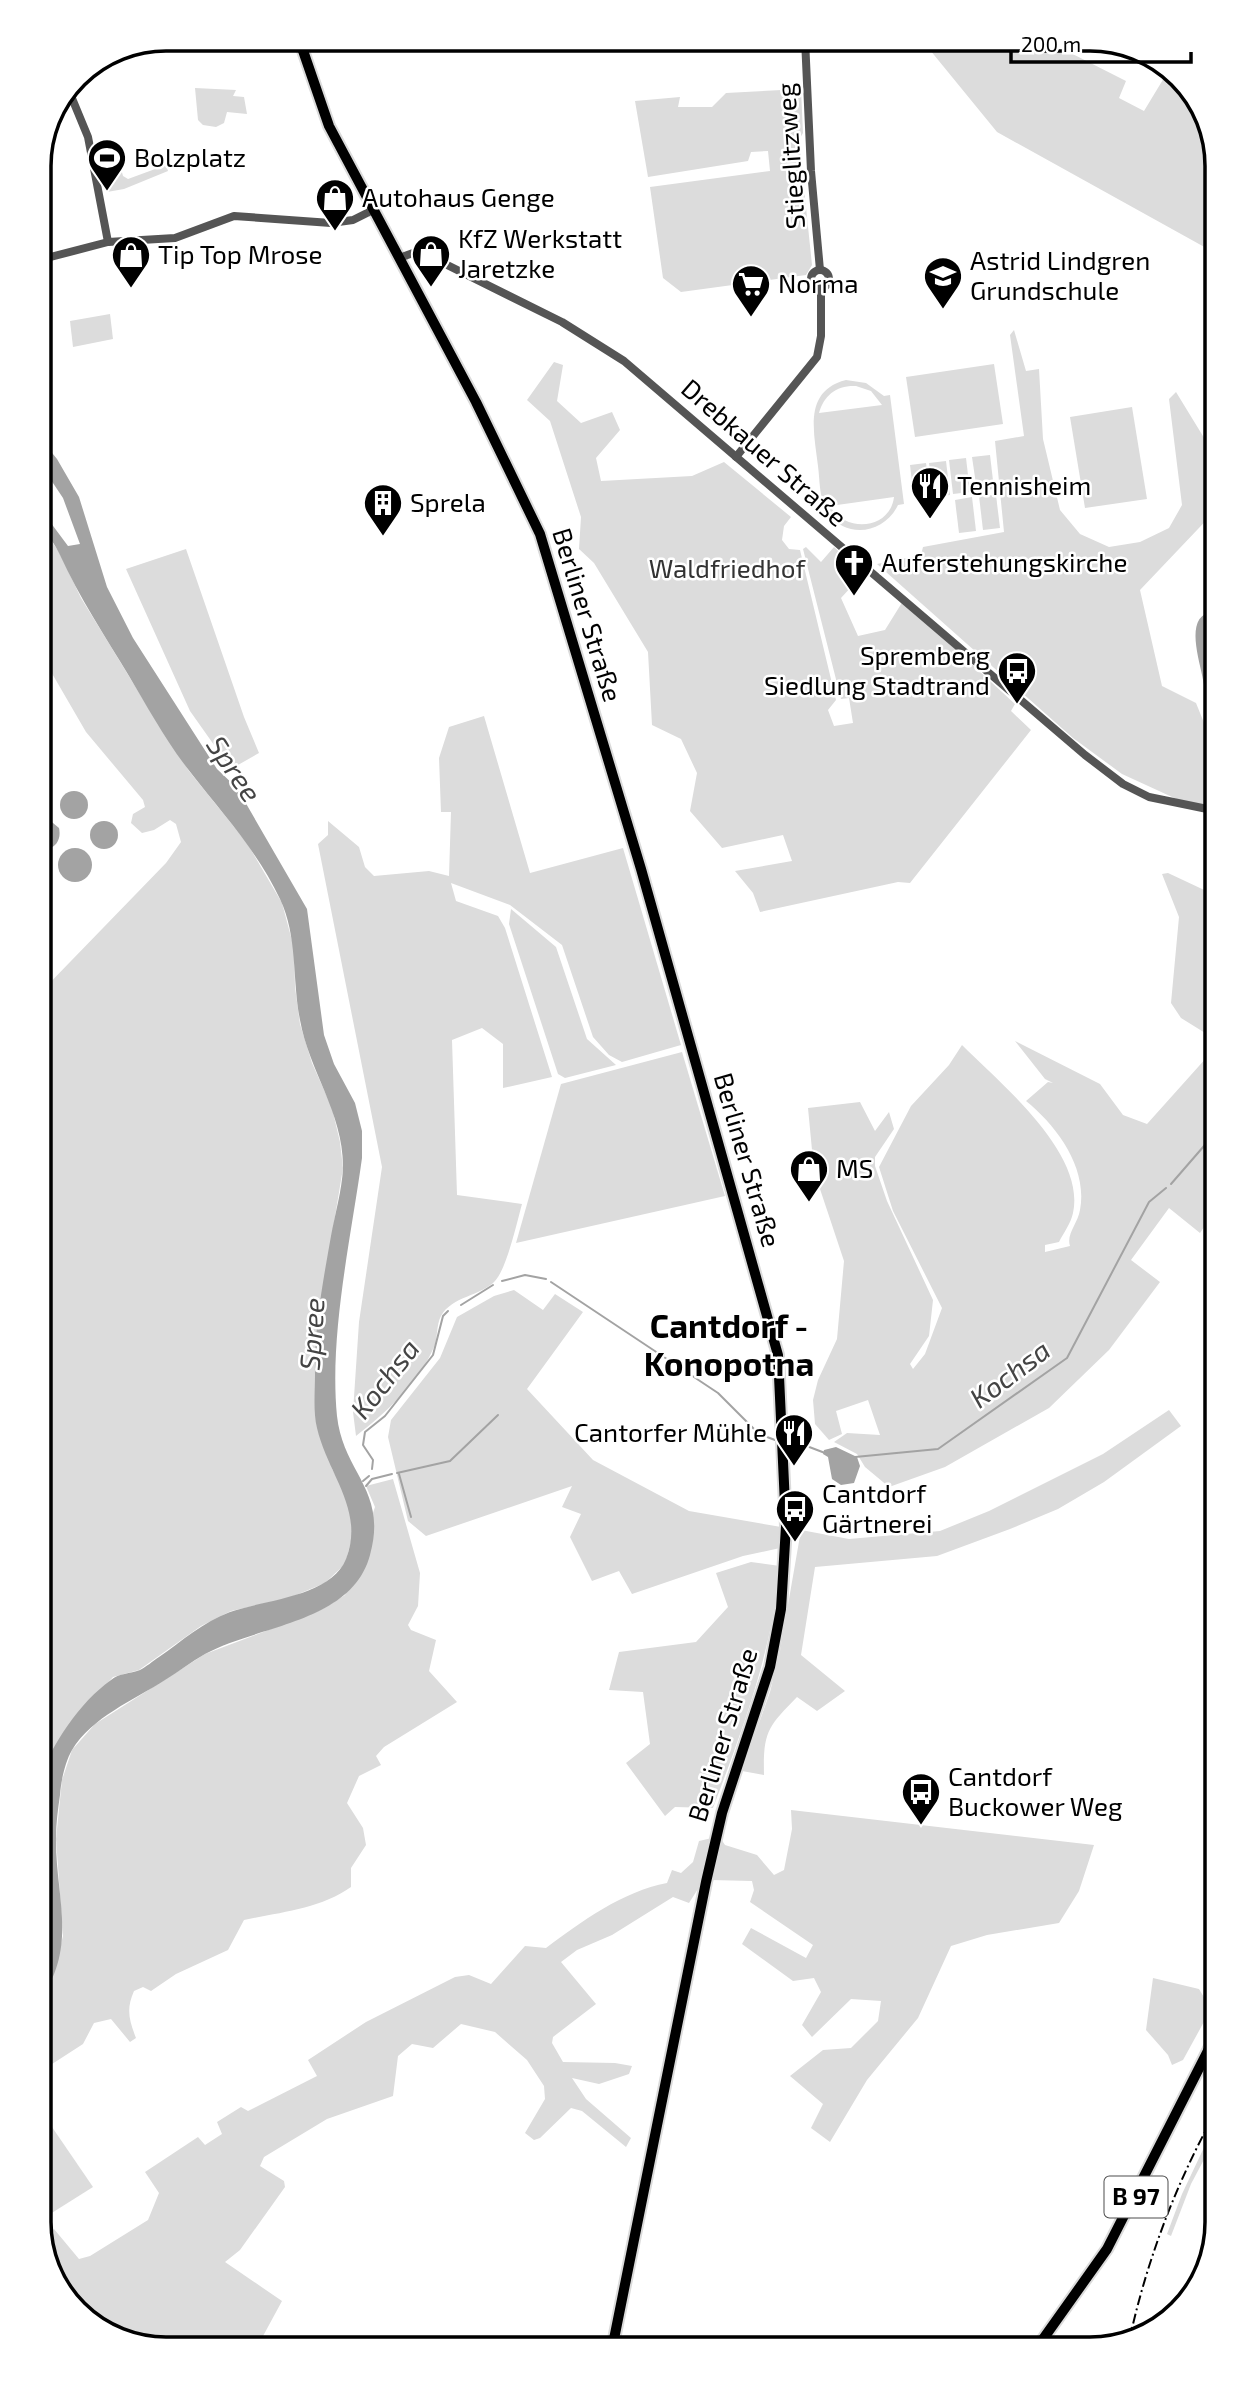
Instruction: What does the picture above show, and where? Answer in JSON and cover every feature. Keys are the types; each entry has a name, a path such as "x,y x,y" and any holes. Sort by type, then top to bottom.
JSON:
{"main road":[{"name":"Berliner Straße","path":"303,51 320,106 475,402 540,534 641,869 734,1195 781,1377 786,1540 777,1634 763,1692 722,1813 706,1882 614,2337"},
{"name":"B 97","path":"1044,2337 1107,2249 1205,2057"}],"street":[{"name":"Stieglitzweg","path":"736,457 817,356 821,336 821,288 811,280 815,272 820,270 811,171 806,51"},
{"path":"73,100 88,137 107,242"},
{"path":"51,257 107,242 175,238 215,221 243,216 331,223 353,220 373,210"},
{"name":"Drebkauer Straße","path":"399,258 413,253 427,255 590,338 624,361 1025,705 1123,784 1171,804 1205,809"}],"green space":[{"path":"931,51 1067,51 1126,81 1119,98 1144,111 1164,78 1190,108 1203,144 1205,247 997,132"},
{"path":"195,88 236,90 233,96 244,97 247,114 227,112 224,123 216,127 203,125 198,120"},
{"path":"801,89 803,133 799,140 812,265 806,275 681,292 663,278 650,187 770,171 768,151 751,152 748,161 648,177 635,101 680,97 678,107 712,107 726,93"},
{"path":"118,158 123,176 128,179 166,165 168,171 124,189 107,192 102,161"},
{"path":"110,314 113,339 73,347 70,321"},
{"path":"1014,330 1026,371 1039,369 1043,439 1060,510 1080,534 1109,547 1140,542 1169,528 1182,505 1169,399 1176,392 1205,439 1205,522 1140,590 1162,686 1196,703 1205,725 1205,805 1183,802 1122,774 1073,738 877,564 921,555 923,547 1004,532 995,441 1024,436 1010,335"},
{"name":"Waldfriedhof","path":"554,362 563,365 557,401 581,423 612,412 620,430 596,458 601,481 692,476 724,462 791,517 784,526 782,540 789,549 800,550 836,700 828,710 834,726 853,723 849,698 841,699 803,549 806,547 821,562 834,547 863,574 841,598 858,636 885,630 903,601 1015,704 1011,711 1031,730 910,883 898,882 760,912 753,893 735,871 792,861 783,835 722,848 690,811 697,773 681,739 652,725 648,652 594,563 579,549 581,517 550,421 527,400"},
{"path":"994,364 1003,424 915,437 906,377"},
{"path":"846,380 866,383 884,396 890,395 904,504 898,505 884,522 865,530 855,530 836,522 825,508 821,496 814,414 823,393 832,385","holes":["856,386 871,391 882,405 819,413 832,392 843,387","894,497 891,508 884,516 866,524 846,521 830,506"]},
{"path":"1132,407 1147,499 1085,508 1070,417"},
{"path":"990,455 994,489 977,491 972,457"},
{"path":"966,458 970,492 953,494 949,460"},
{"path":"946,461 950,495 933,497 929,463"},
{"path":"926,463 931,497 914,499 910,465"},
{"path":"996,495 1000,528 983,530 979,496"},
{"path":"972,497 976,531 959,533 955,500"},
{"path":"51,540 81,598 149,709 189,771 247,843 282,903 294,948 300,1024 312,1063 332,1108 343,1168 319,1314 315,1368 332,1469 347,1496 354,1530 345,1564 325,1583 289,1598 231,1611 201,1626 139,1670 113,1677 65,1730 51,1756 51,982 166,863 181,842 176,824 170,820 154,830 142,833 131,823 133,814 145,807 143,800 86,732 51,672"},
{"path":"186,549 259,753 231,769 190,711 126,569"},
{"path":"484,716 530,873 623,848 681,1045 622,1062 609,1055 593,1037 562,945 510,905 451,883 456,901 498,916 505,928 552,1077 503,1088 503,1044 482,1028 452,1040 457,1195 522,1204 507,1256 495,1281 446,1309 439,1320 434,1347 420,1372 390,1407 356,1436 353,1412 359,1322 382,1167 318,844 328,835 328,821 359,847 365,867 374,876 429,871 449,876 451,812 441,812 439,758 449,727"},
{"path":"1168,873 1205,890 1205,1033 1181,1018 1171,1003 1179,917 1162,874"},
{"path":"511,909 556,947 587,1039 616,1065 565,1078 558,1074 509,924"},
{"path":"1015,1041 1100,1084 1123,1115 1147,1124 1205,1059 1205,1226 1200,1233 1169,1208 1131,1260 1160,1282 1109,1350 1049,1408 945,1467 889,1487 865,1467 857,1454 834,1442 847,1433 880,1435 868,1400 836,1411 842,1434 829,1440 815,1424 813,1400 818,1380 837,1339 844,1261 814,1171 808,1108 860,1102 875,1131 889,1112 894,1129 875,1157 875,1166 887,1201 933,1300 929,1336 910,1364 913,1369 925,1354 942,1308 893,1211 879,1167 911,1106 949,1065 962,1045 1037,1121 1067,1167 1074,1190 1073,1213 1059,1242 1045,1245 1045,1252 1070,1246 1070,1237 1080,1210 1079,1179 1075,1164 1059,1135 1026,1101 1048,1082 1053,1083 1045,1079"},
{"path":"682,1052 725,1196 516,1243 561,1084"},
{"path":"514,1290 543,1310 555,1294 583,1312 527,1389 593,1460 689,1511 781,1527 780,1548 743,1556 632,1594 619,1571 592,1581 570,1537 581,1514 562,1507 572,1486 426,1536 408,1521 388,1437 391,1420 440,1358 457,1317 494,1296"},
{"path":"1169,1410 1181,1426 1104,1482 1058,1509 937,1556 815,1567 801,1655 845,1691 817,1711 797,1697 769,1731 764,1775 742,1771 770,1692 780,1651 801,1530 849,1539 940,1531 989,1511 1103,1454"},
{"path":"393,1479 420,1573 418,1606 408,1625 411,1630 436,1640 429,1671 457,1702 384,1747 376,1756 381,1765 359,1776 347,1803 363,1828 366,1845 351,1868 351,1887 313,1905 244,1920 228,1950 176,1974 151,1991 143,1987 134,1991 129,2015 136,2038 130,2042 111,2019 94,2023 83,2044 51,2065 51,1981 63,1936 56,1839 62,1780 72,1750 95,1724 205,1654 321,1610 345,1595 375,1507 366,1486"},
{"path":"751,1562 780,1566 770,1629 745,1719 713,1808 675,1807 665,1816 626,1763 650,1744 643,1692 609,1690 619,1652 696,1642 728,1607 716,1573"},
{"path":"791,1810 1094,1845 1079,1891 1059,1923 987,1935 951,1946 918,2018 867,2080 830,2142 811,2128 823,2104 790,2076 823,2050 851,2048 878,2021 881,2001 851,1999 812,2037 802,2025 821,1992 814,1978 793,1981 742,1944 751,1928 806,1958 813,1945 750,1902 754,1890 752,1881 711,1880 721,1839 725,1845 757,1855 774,1875 784,1870 792,1829"},
{"path":"712,1838 703,1881 689,1903 673,1897 612,1935 577,1950 561,1962 596,2004 553,2037 552,2043 563,2062 632,2066 629,2074 599,2084 572,2078 586,2099 631,2138 626,2147 582,2111 571,2108 540,2138 534,2140 525,2133 545,2099 544,2086 527,2060 495,2032 461,2024 433,2048 412,2044 398,2056 393,2096 327,2119 264,2157 260,2166 284,2181 285,2187 240,2250 225,2262 282,2301 262,2337 159,2337 136,2333 108,2322 96,2313 66,2280 53,2244 52,2230 54,2229 79,2259 90,2256 148,2220 159,2193 145,2172 198,2137 205,2145 222,2134 217,2122 241,2107 248,2111 317,2076 308,2060 366,2022 455,1977 469,1975 491,1984 525,1946 546,1948 619,1900 667,1883 672,1870 681,1873 693,1862 699,1841"},
{"path":"1153,1978 1199,1989 1205,1999 1205,2020 1183,2060 1172,2065 1168,2055 1146,2030"},
{"path":"51,2126 93,2187 51,2213"},
{"path":"1205,2145 1205,2158 1191,2184 1171,2236 1167,2234"}],"shaded area":[{"path":"51,452 79,497 107,587 133,638 217,769 237,788 307,909 324,1035 334,1064 355,1103 362,1131 362,1158 338,1320 335,1385 341,1436 369,1497 374,1533 370,1555 360,1578 344,1595 324,1609 205,1654 127,1702 80,1738 67,1760 62,1778 56,1826 62,1941 51,1981 51,1754 59,1738 99,1689 118,1676 142,1669 211,1621 230,1612 295,1595 326,1582 338,1572 346,1559 351,1541 348,1508 322,1445 315,1408 318,1322 341,1185 342,1148 332,1111 304,1039 286,913 251,849 166,738 75,586 51,539 51,523 68,546 80,544 63,498 51,480"},
{"path":"1205,614 1204,685 1196,636 1199,619"},
{"path":"74,791 84,795 88,805 84,815 74,819 64,815 60,805 64,795"},
{"path":"51,821 59,828 58,841 52,847"},
{"path":"104,821 114,825 118,835 114,845 104,849 94,845 90,835 94,825"},
{"path":"75,848 87,853 92,865 87,877 75,882 63,877 58,865 63,853"},
{"path":"836,1447 857,1457 860,1466 854,1483 841,1485 832,1479 828,1457 823,1454 824,1450"}],"waterway":[{"name":"Kochsa","path":"1171,1184 1205,1145"},
{"name":"Kochsa","path":"855,1457 938,1449 1067,1358 1149,1202 1166,1188"},
{"name":"Kochsa","path":"502,1281 525,1275 546,1279"},
{"name":"Kochsa","path":"551,1282 718,1393 759,1434 775,1440"},
{"name":"Kochsa","path":"461,1305 493,1285"},
{"name":"Kochsa","path":"372,1469 373,1460 363,1445 365,1432 385,1416 433,1355 443,1316 448,1311"},
{"path":"397,1473 450,1461 498,1415"},
{"name":"Kochsa","path":"791,1440 825,1453"},
{"path":"366,1486 372,1479 392,1474"},
{"path":"399,1474 411,1517"},
{"name":"Kochsa","path":"363,1481 369,1476"}],"railway":[{"path":"1132,2329 1164,2222 1205,2132"}],"place":[{"name":"Bolzplatz","path":"107,192"},
{"name":"Autohaus Genge","path":"335,232"},
{"name":"KfZ Werkstatt Jaretzke","path":"431,288"},
{"name":"Tip Top Mrose","path":"131,289"},
{"name":"Astrid Lindgren Grundschule","path":"943,310"},
{"name":"Norma","path":"751,318"},
{"name":"Tennisheim","path":"930,520"},
{"name":"Sprela","path":"383,537"},
{"name":"Auferstehungskirche","path":"854,597"},
{"name":"Spremberg Siedlung Stadtrand","path":"1017,705"},
{"name":"MS","path":"809,1203"},
{"name":"Cantorfer Mühle","path":"794,1467"},
{"name":"Cantdorf Gärtnerei","path":"795,1543"},
{"name":"Cantdorf Buckower Weg","path":"921,1826"}],"district":[{"name":"Cantdorf - Konopotna","path":"729,1345"}],"water label":[{"name":"Spree","path":"234,769"},
{"name":"Spree","path":"312,1334"}]}
